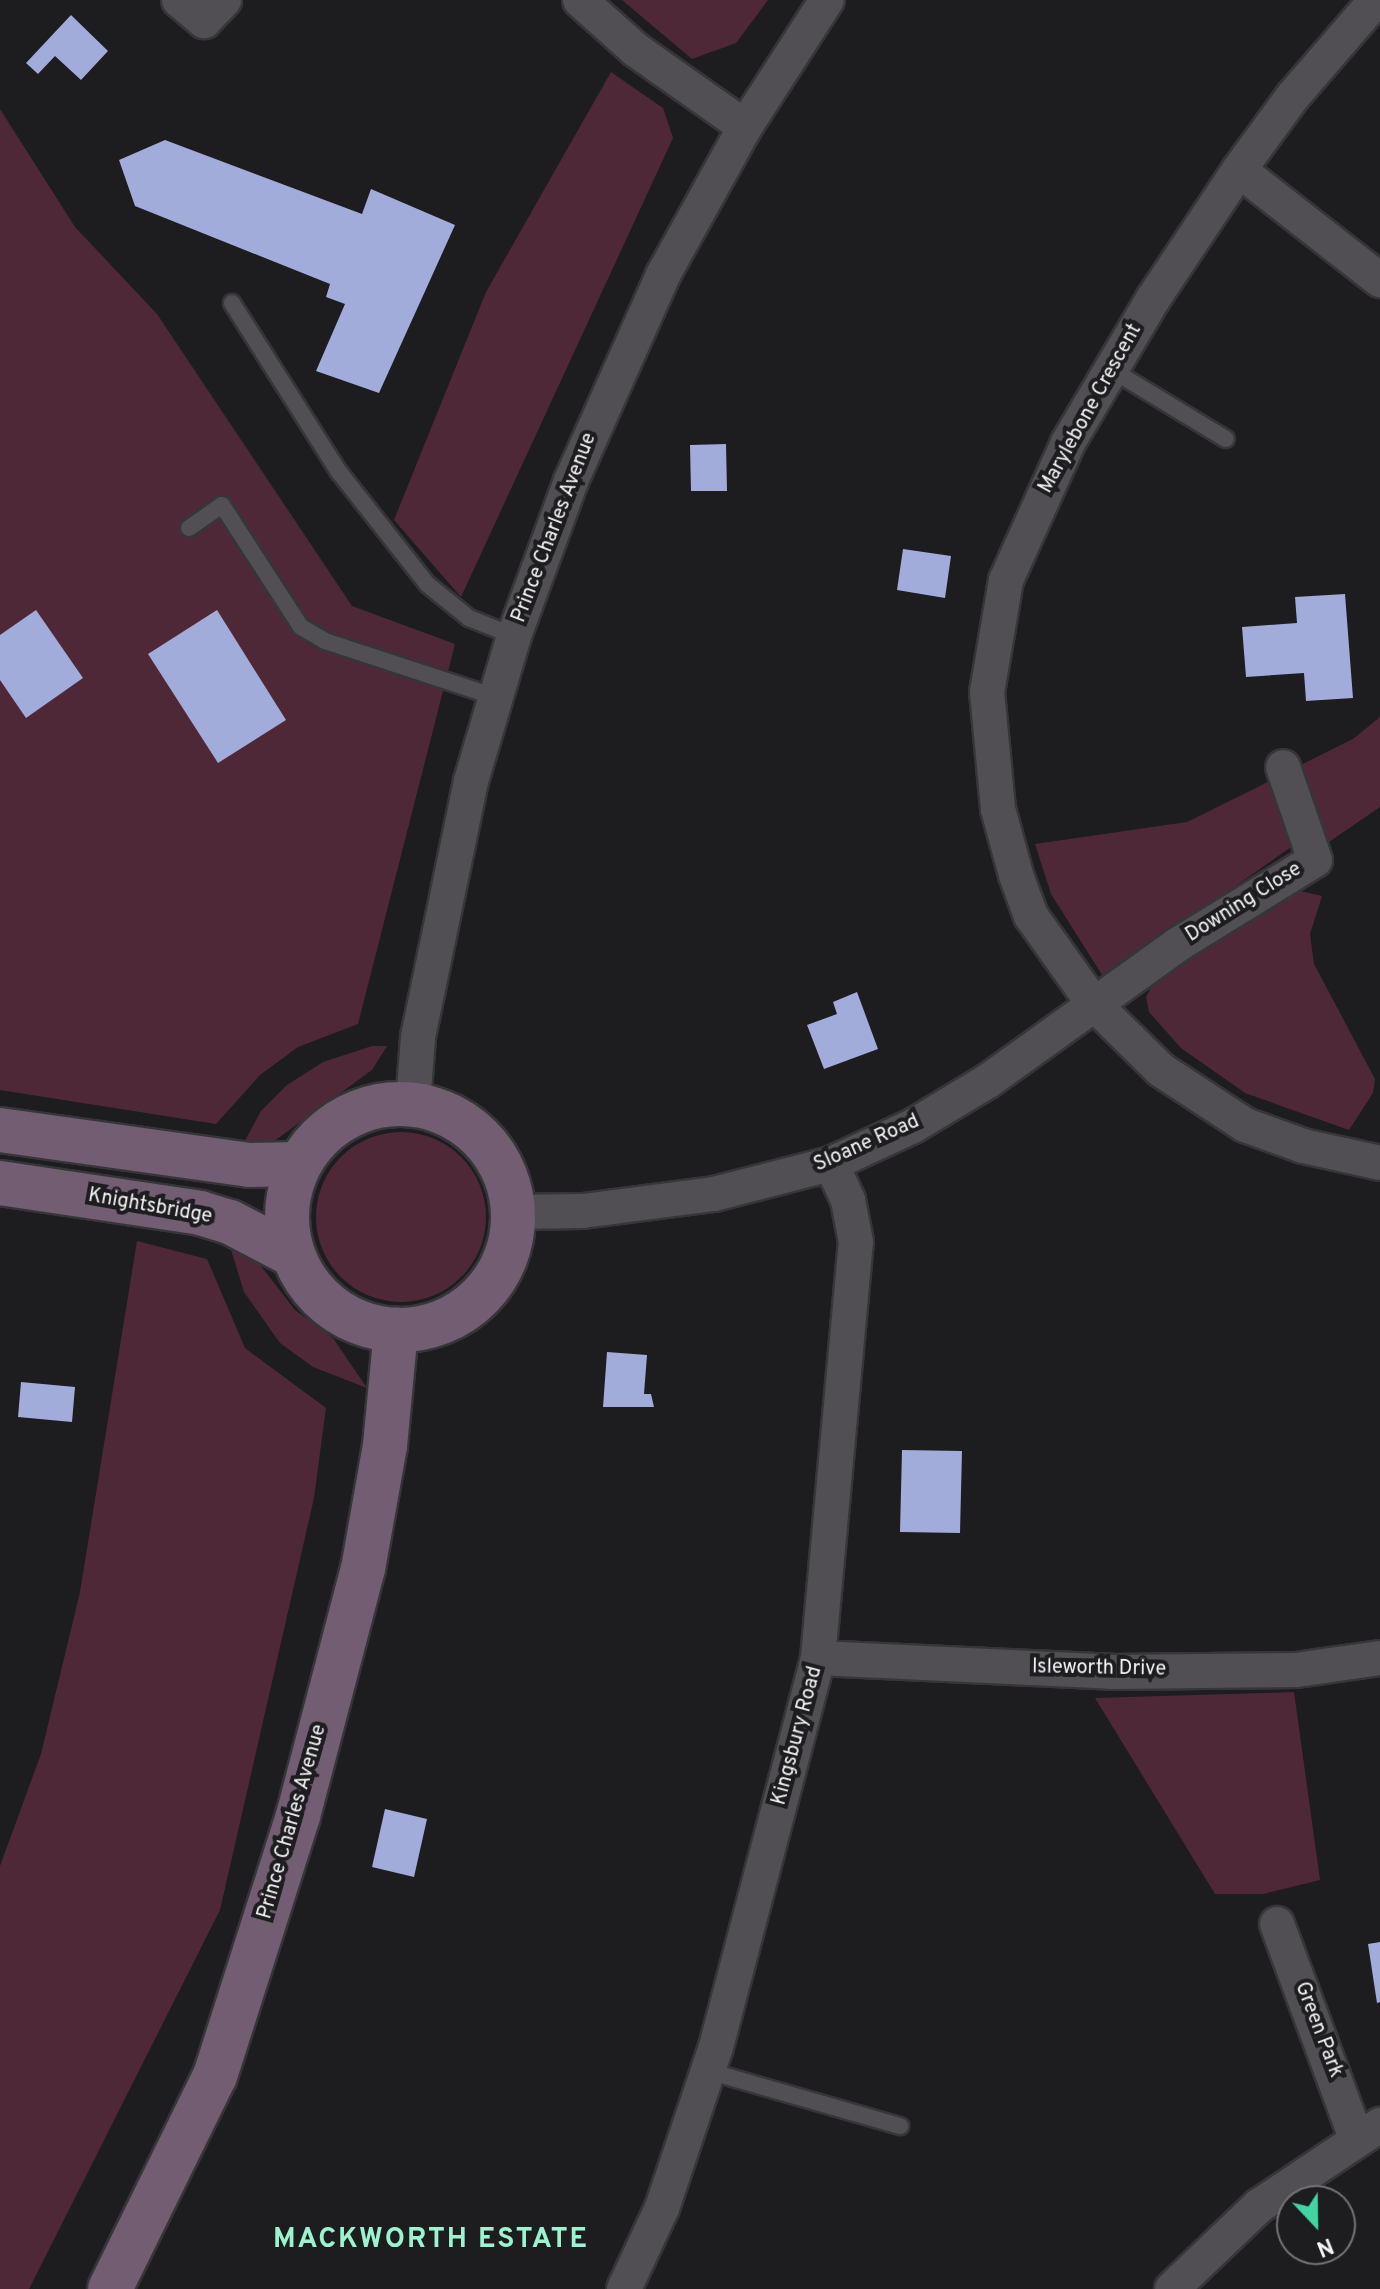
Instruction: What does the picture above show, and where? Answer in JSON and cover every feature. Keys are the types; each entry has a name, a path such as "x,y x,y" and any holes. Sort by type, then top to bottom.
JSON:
{"street":[{"path":"179,0 204,21 224,0"},
{"path":"580,0 636,50 745,127"},
{"name":"Prince Charles Avenue","path":"413,1104 417,1043 435,947 495,697 514,636 619,366 745,127 827,0"},
{"name":"Marylebone Crescent","path":"1376,0 1293,96 1239,170 1068,443 1006,580 987,692 998,809 1016,875 1031,916 1093,1003 1161,1070 1245,1125 1303,1146 1380,1163"},
{"path":"1239,170 1380,280"},
{"name":"Downing Close","path":"1093,1003 1315,860 1283,767"},
{"name":"Sloane Road","path":"514,1212 583,1211 714,1194 831,1164 913,1126 988,1081 1093,1003"},
{"path":"413,1104 451,1115 483,1139 505,1173 514,1212 509,1249 481,1297 442,1322 396,1330 374,1328 333,1309 302,1275 293,1255 287,1209 299,1164 319,1137 347,1117 379,1105 413,1104"},
{"path":"0,1130 250,1165 299,1164"},
{"name":"Kingsbury Road","path":"624,2289 662,2208 708,2071 818,1658 856,1242 848,1200 831,1164"},
{"name":"Knightsbridge","path":"0,1183 200,1213 230,1222 293,1255"},
{"name":"Prince Charles Avenue","path":"110,2289 215,2076 298,1816 363,1569 385,1446 396,1330"},
{"name":"Isleworth Drive","path":"818,1658 1112,1672 1296,1670 1380,1658"},
{"name":"Green Park","path":"1277,1924 1368,2131"},
{"path":"1172,2289 1259,2206 1368,2131"}],"lane":[{"path":"232,303 339,472 427,584 469,618 514,636"},
{"path":"1112,370 1226,439"},
{"path":"189,528 222,505 301,627 325,641 495,697"},
{"path":"708,2071 900,2126"}],"shaded area":[{"path":"622,0 768,0 736,43 692,59"},
{"path":"611,72 663,108 673,138 461,597 394,520 486,292"},
{"path":"0,109 75,227 157,314 352,606 455,644 358,1024 298,1047 260,1075 216,1124 0,1090"},
{"path":"1380,717 1380,807 1323,846 1295,768 1353,739"},
{"path":"1272,780 1294,845 1104,978 1051,894 1035,844 1187,822"},
{"path":"1291,889 1322,896 1310,934 1314,964 1375,1079 1373,1093 1349,1130 1245,1093 1181,1048 1149,1012 1146,997 1154,983"},
{"path":"372,1046 387,1046 372,1070 277,1139 259,1148 241,1148 261,1111 287,1085 323,1062"},
{"path":"401,1132 434,1138 461,1157 480,1184 486,1217 480,1250 461,1277 434,1296 401,1302 368,1296 341,1277 322,1250 316,1217 322,1184 341,1157 368,1138"},
{"path":"137,1241 207,1259 245,1348 326,1408 314,1498 220,1910 29,2289 0,2289 0,1866 41,1754 80,1592"},
{"path":"229,1243 254,1257 295,1310 333,1338 367,1388 313,1367 280,1343 244,1292"},
{"path":"1294,1692 1320,1880 1263,1894 1215,1894 1095,1698"}],"building":[{"path":"71,15 108,51 81,80 55,56 38,74 26,63"},
{"path":"165,140 362,214 371,189 455,225 379,393 316,371 345,304 326,297 330,284 135,206 119,160"},
{"path":"726,444 727,491 691,491 690,445"},
{"path":"903,549 951,556 945,598 897,590"},
{"path":"1345,594 1353,698 1306,701 1304,673 1246,677 1242,627 1297,623 1295,597"},
{"path":"36,610 83,678 26,718 0,680 0,635"},
{"path":"217,610 286,720 218,763 148,654"},
{"path":"857,992 878,1049 824,1069 807,1025 837,1014 833,1002"},
{"path":"607,1352 647,1355 644,1394 651,1394 654,1407 603,1407"},
{"path":"21,1382 75,1387 72,1422 18,1417"},
{"path":"902,1450 962,1451 960,1533 900,1532"},
{"path":"385,1809 427,1819 414,1877 372,1867"},
{"path":"1380,1942 1380,2002 1377,2003 1368,1944"}],"district":[{"name":"MACKWORTH ESTATE","path":"431,2240"}]}
